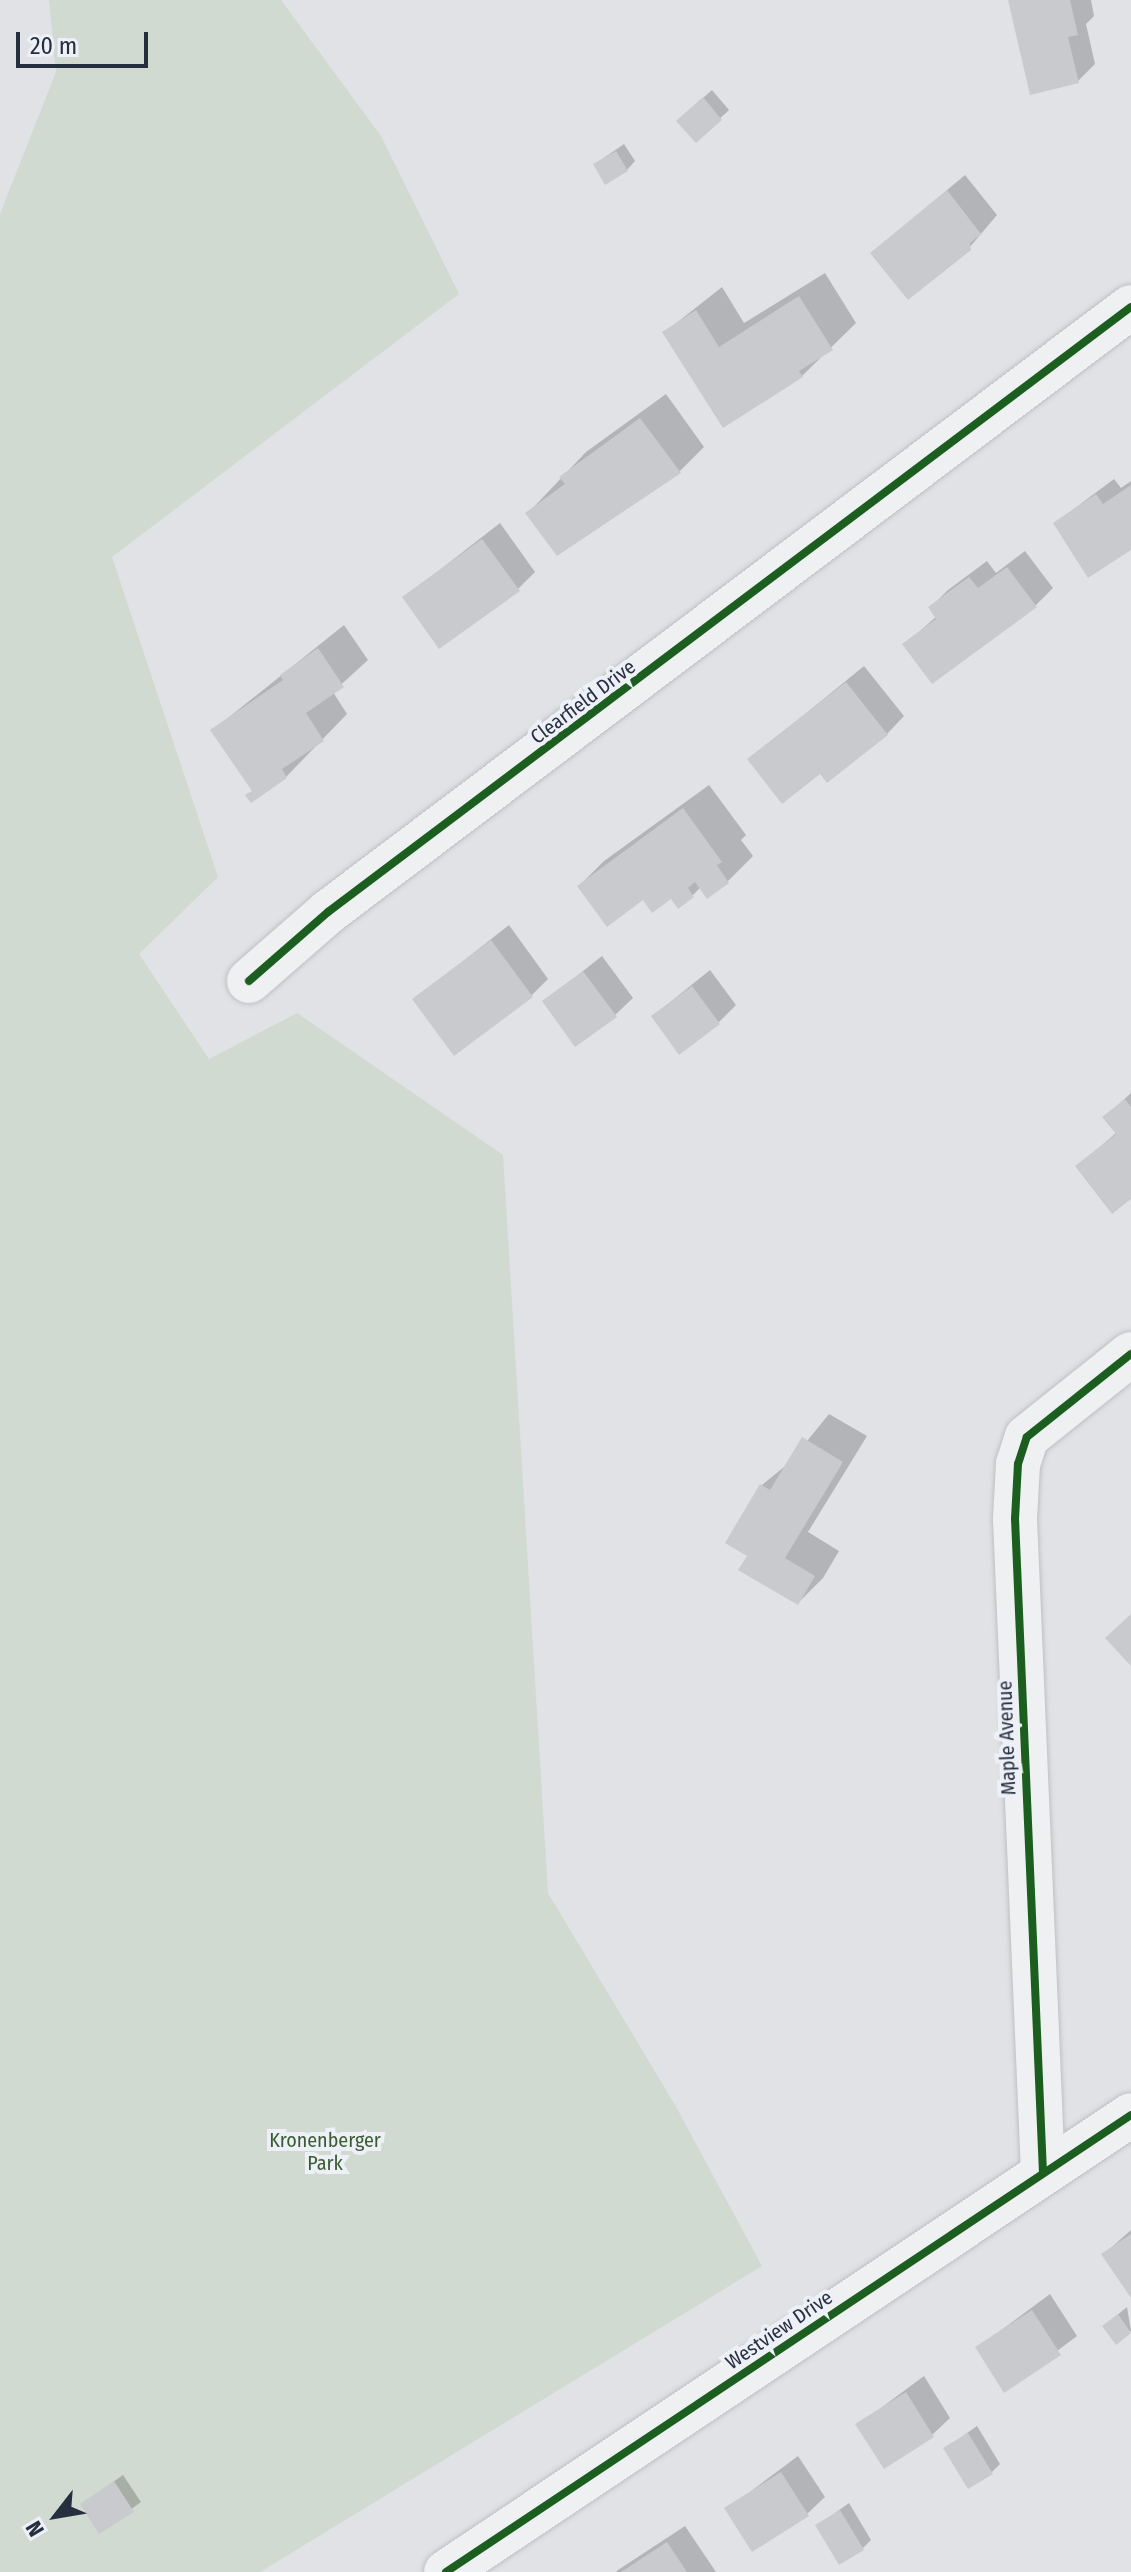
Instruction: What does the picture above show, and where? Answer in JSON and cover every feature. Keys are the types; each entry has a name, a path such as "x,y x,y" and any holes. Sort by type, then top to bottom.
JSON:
{"street":[{"name":"Clearfield Drive","path":"249,981 328,912 1131,307"},
{"name":"Maple Avenue","path":"1043,2173 1015,1519 1018,1464 1027,1437 1037,1427 1131,1354"},
{"name":"Westview Drive","path":"446,2572 1131,2115"}],"green space":[{"name":"Kronenberger Park","path":"49,0 281,0 381,136 459,294 112,557 218,877 139,954 209,1059 297,1013 503,1155 548,1893 675,2105 762,2266 260,2572 0,2572 0,214 56,72"}],"building":[{"path":"1008,0 1070,0 1078,35 1068,37 1079,83 1030,95"},
{"path":"703,97 722,120 696,143 676,121"},
{"path":"616,151 628,171 605,185 593,164"},
{"path":"947,190 981,234 970,243 971,250 908,300 870,253"},
{"path":"799,296 833,350 799,371 803,377 723,428 662,332 696,310 719,347"},
{"path":"640,418 681,473 557,556 525,513 565,484 559,477"},
{"path":"1131,485 1131,550 1088,578 1053,523 1096,494 1103,504"},
{"path":"482,539 520,591 439,649 402,597"},
{"path":"1007,567 1037,607 932,684 902,644 936,619 928,607 969,577 978,588"},
{"path":"318,648 344,687 306,713 324,741 282,769 287,778 251,803 245,795 252,791 210,730 283,680 280,675"},
{"path":"846,682 888,735 827,783 820,774 782,804 747,759"},
{"path":"683,808 722,862 717,865 729,883 707,899 695,882 688,888 694,897 678,909 671,899 652,913 643,900 607,927 577,886"},
{"path":"491,940 533,997 454,1056 412,999"},
{"path":"583,971 617,1017 575,1047 542,1001"},
{"path":"692,986 720,1024 679,1055 651,1016"},
{"path":"1125,1099 1131,1107 1131,1199 1112,1214 1075,1166 1116,1134 1102,1117"},
{"path":"802,1437 843,1462 785,1558 815,1576 798,1605 738,1570 747,1556 725,1543 760,1484 770,1490"},
{"path":"1131,1614 1131,1666 1105,1638"},
{"path":"1131,2234 1131,2298 1101,2254"},
{"path":"1032,2310 1061,2355 1004,2393 975,2347"},
{"path":"1118,2314 1131,2333 1116,2345 1102,2326"},
{"path":"906,2392 934,2437 884,2469 855,2424"},
{"path":"968,2433 993,2474 968,2489 943,2448"},
{"path":"781,2472 809,2516 752,2552 724,2508"},
{"path":"114,2481 134,2512 99,2534 80,2504"},
{"path":"840,2510 864,2550 839,2565 815,2525"},
{"path":"667,2542 687,2572 621,2572"}],"cycle path":[{"path":"249,981 328,912 1131,307"},
{"path":"1043,2173 1015,1519 1018,1464 1027,1437 1131,1354"},
{"path":"446,2572 1131,2115"}]}
